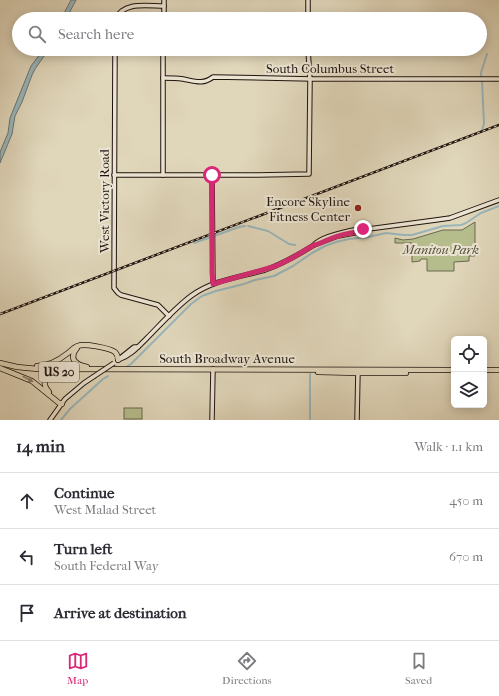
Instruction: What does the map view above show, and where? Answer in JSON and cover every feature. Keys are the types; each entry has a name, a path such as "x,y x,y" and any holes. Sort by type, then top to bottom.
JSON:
{"main road":[{"path":"17,366 44,366 55,362 76,347 82,345 113,351 117,355 118,360"},
{"path":"113,369 78,365 73,358 74,352 77,348 85,347 111,352 118,360"},
{"path":"0,366 32,381 62,404"},
{"name":"South Broadway Avenue","path":"0,366 17,366 38,369 451,371"},
{"name":"South Broadway Avenue","path":"0,366 37,372 212,370"},
{"path":"487,371 499,371"},
{"path":"62,404 61,401 47,389 46,380 54,374 72,372"}],"street":[{"path":"164,0 164,12"},
{"path":"308,0 308,12"},
{"path":"121,12 132,6 164,6"},
{"name":"West Victory Road","path":"115,56 114,288 121,295 158,305 169,316"},
{"path":"163,175 164,56"},
{"path":"114,175 309,174 310,78 308,56"},
{"name":"South Columbus Street","path":"163,78 178,78 203,83 209,81 213,77 499,79"},
{"path":"212,175 213,284"},
{"path":"50,420 62,404 84,383 118,360 124,358 138,347 191,296 203,288 276,266 314,245 332,238 359,232 361,230 450,218 499,200"},
{"path":"212,370 212,420"},
{"path":"357,420 358,371"}],"green space":[{"name":"Manitou Park","path":"475,222 475,256 469,256 469,261 454,262 454,271 427,271 427,259 412,262 412,243 395,243 395,238 403,240 413,239 443,230 462,230"},
{"path":"124,408 142,408 142,419 124,419"}],"water":[{"path":"71,0 76,0 70,12 65,12"},
{"path":"39,56 44,56 32,75 15,116 12,134 0,163 0,152 8,133 10,118 31,66"}],"waterway":[{"path":"481,76 486,56"},
{"path":"482,80 484,124 482,130"},
{"path":"126,367 131,364 191,304 202,296 255,280 274,276 293,266 312,253 336,242 386,233 412,235 443,226 461,225 481,213 499,206"},
{"path":"214,236 245,226"},
{"path":"248,226 268,231 289,244 295,245"},
{"path":"194,243 211,237"},
{"path":"310,374 310,419"},
{"path":"61,420 70,409 108,376"}],"railway":[{"path":"0,314 499,125"}],"place":[{"name":"Encore Skyline Fitness Center","path":"358,208"}],"route":[{"path":"212,175 213,284 276,266 286,262 314,245 318,245 338,236 359,232 363,229"}]}
